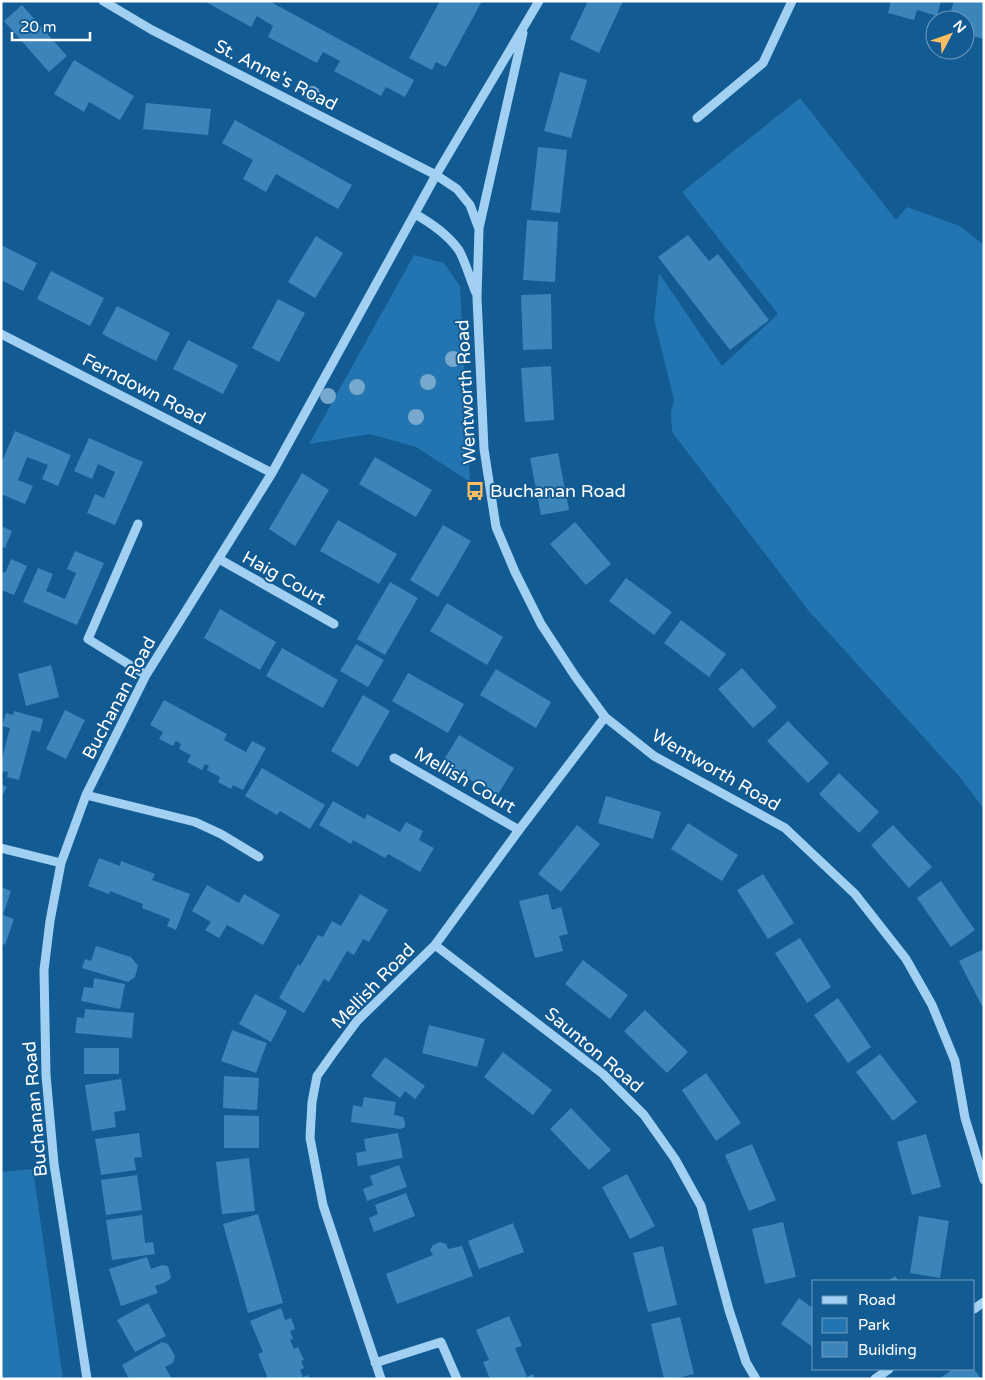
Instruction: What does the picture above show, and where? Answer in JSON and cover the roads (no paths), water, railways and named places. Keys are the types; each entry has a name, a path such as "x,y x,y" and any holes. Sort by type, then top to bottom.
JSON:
{"street":[{"name":"St. Anne's Road","path":"103,1 152,30 436,175"},
{"name":"Buchanan Road","path":"87,1379 54,1164 46,1076 44,970 50,921 61,863 86,795 146,675 272,472 436,175 539,1"},
{"path":"697,118 762,63 792,1"},
{"path":"479,228 525,26"},
{"name":"Wentworth Road","path":"436,175 457,189 470,205 479,228 477,298 484,449 496,527 515,572 541,624 605,717 654,756 785,828 855,894 906,959 932,1006 955,1061 965,1118 984,1180"},
{"path":"415,214 447,236 459,250 477,298"},
{"name":"Ferndown Road","path":"1,334 272,472"},
{"path":"138,524 88,639 146,675"},
{"name":"Haig Court","path":"218,559 334,624"},
{"name":"Mellish Road","path":"380,1379 323,1205 310,1138 312,1102 318,1076 357,1021 435,945 605,717"},
{"name":"Mellish Court","path":"394,758 519,830"},
{"path":"86,795 195,822 221,834 259,857"},
{"path":"1,848 61,863"},
{"name":"Saunton Road","path":"435,945 602,1074 644,1115 675,1159 701,1206 729,1310 746,1362 756,1379"},
{"path":"375,1363 441,1342 457,1379"},
{"path":"875,1379 888,1370"}],"place":[{"name":"Buchanan Road","path":"475,491"}]}
